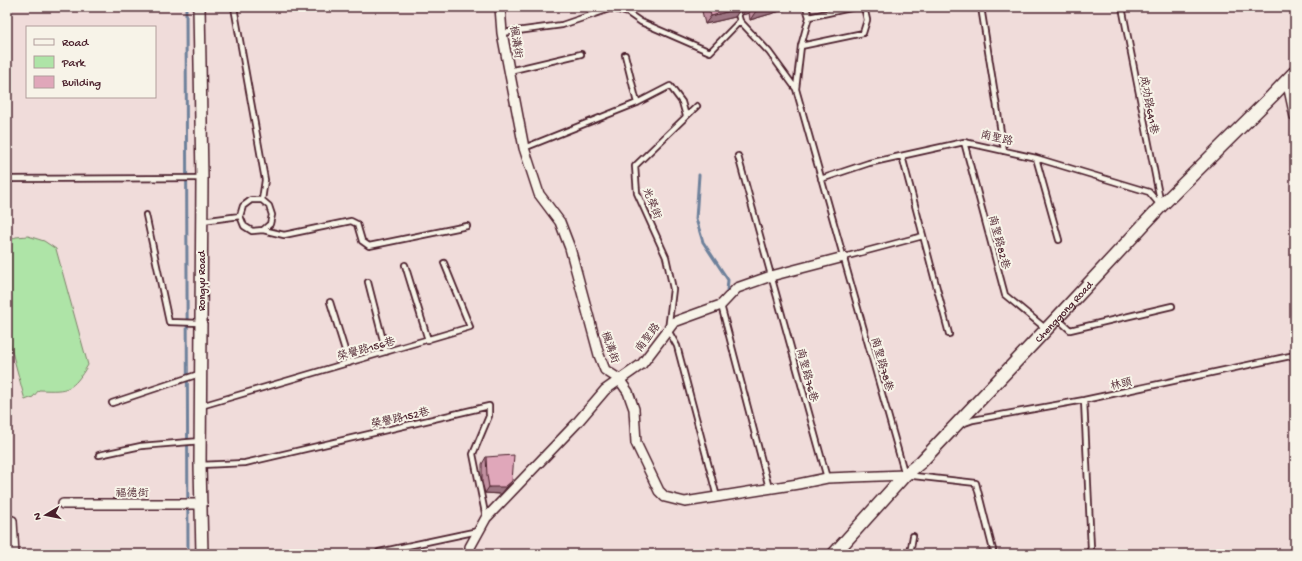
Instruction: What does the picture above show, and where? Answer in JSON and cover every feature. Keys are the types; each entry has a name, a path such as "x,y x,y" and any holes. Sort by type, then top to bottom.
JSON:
{"main road":[{"name":"Chenggong Road","path":"834,554 905,475 920,462 1161,206 1291,76"}],"street":[{"name":"Rongyu Road","path":"199,7 202,178 200,465 202,554"},
{"name":"楓溝街","path":"500,7 502,33 524,148 538,194 560,222 570,248 599,355 605,370 619,380 628,392 634,410 636,443 658,491 665,497 685,502 827,478 905,475"},
{"path":"1291,76 1295,117"},
{"name":"南聖路","path":"471,554 470,547 486,518 576,424 605,390 642,364 674,322 721,305 737,288 771,276 844,257"},
{"name":"福德街","path":"63,504 202,504"},
{"path":"7,520 12,521 14,554"}],"lane":[{"path":"234,7 265,180 262,200"},
{"path":"736,7 740,21 769,52 796,89"},
{"path":"796,89 801,46 809,17 806,7"},
{"path":"809,17 855,7"},
{"path":"801,46 863,33 867,20 864,7"},
{"path":"981,7 1004,151"},
{"name":"成功路641巷","path":"1122,7 1161,206"},
{"path":"502,33 562,25 612,8 628,13 641,22 710,52 740,21"},
{"path":"509,71 582,54"},
{"path":"625,55 637,103"},
{"path":"524,148 637,103 670,86 682,102 686,116"},
{"name":"南聖路78巷","path":"796,89 905,475"},
{"name":"光榮街","path":"668,330 673,289 666,257 637,193 635,166 697,106"},
{"name":"南聖路","path":"821,179 869,163 964,142 1036,158 1149,192 1161,206"},
{"name":"南聖路82巷","path":"964,142 1005,295 1046,329"},
{"name":"南聖路76巷","path":"738,156 827,478"},
{"path":"902,156 949,334"},
{"path":"1036,158 1059,240"},
{"path":"7,179 202,178"},
{"path":"263,230 270,224 272,215 269,206 262,200 251,200 243,206 240,216 244,226 252,231 263,230 284,235 351,221 358,224 362,241 369,246 466,226"},
{"path":"146,215 169,322 201,323"},
{"path":"201,221 240,216"},
{"path":"844,257 924,236"},
{"name":"榮譽路156巷","path":"201,406 470,327 444,263"},
{"path":"405,265 428,340"},
{"path":"368,282 386,352"},
{"path":"330,302 349,363"},
{"path":"721,305 769,488"},
{"path":"1057,318 1070,330 1172,306"},
{"path":"668,330 677,346 717,497"},
{"name":"林頭","path":"952,428 973,420 1084,400 1295,355"},
{"path":"112,403 201,374"},
{"path":"1084,400 1091,548 1088,554"},
{"name":"榮譽路152巷","path":"200,465 244,463 489,406 489,416 473,454 486,518"},
{"path":"99,455 141,446 201,441"},
{"path":"905,475 976,483 994,554"},
{"path":"379,554 379,552 479,531"},
{"path":"910,554 913,536"}],"green space":[{"path":"28,236 44,241 56,249 88,365 78,380 69,388 39,390 33,397 25,400 7,333 7,241 16,237"}],"building":[{"path":"709,7 741,7 741,8 711,16"},
{"path":"755,7 771,7 756,11"},
{"path":"514,455 512,481 505,487 489,487 486,457"}],"waterway":[{"path":"186,7 188,554"},
{"path":"699,175 696,219 703,242 728,280 727,291"}]}
